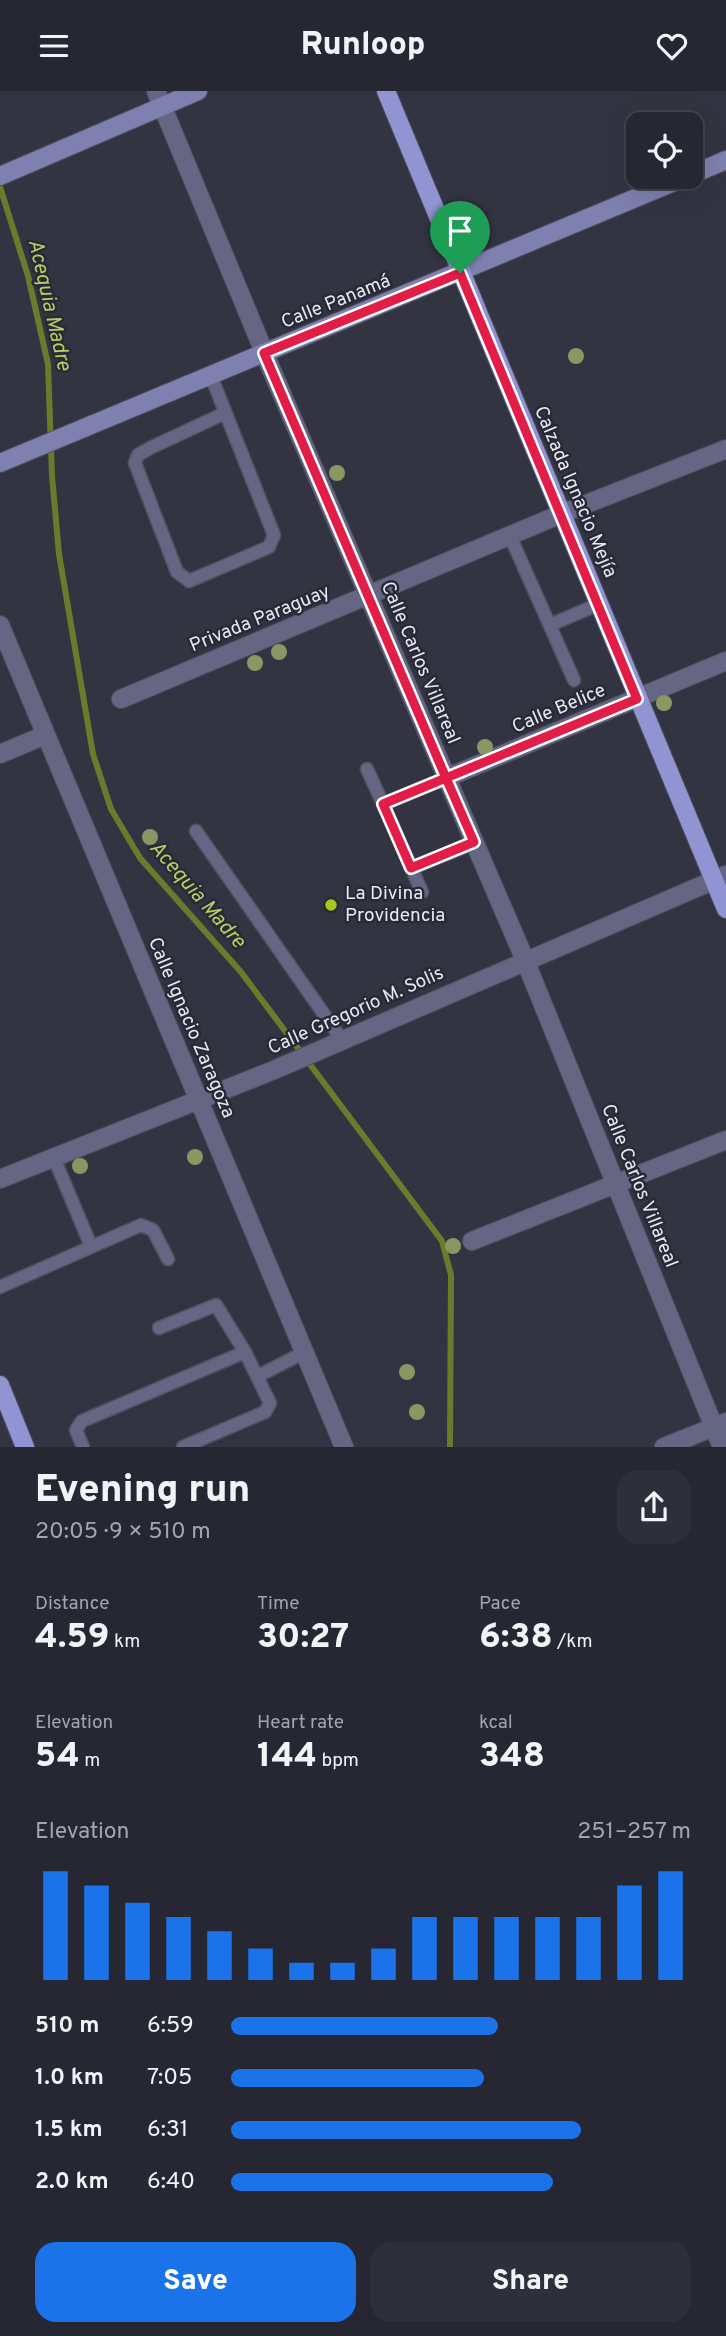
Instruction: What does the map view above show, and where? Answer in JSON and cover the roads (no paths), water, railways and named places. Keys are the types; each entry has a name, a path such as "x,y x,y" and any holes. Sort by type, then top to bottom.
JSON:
{"main road":[{"name":"Calzada Ignacio Mejía","path":"386,91 637,699 720,878 726,909"},
{"path":"0,1385 25,1447"}],"street":[{"path":"5,174 159,99 198,91"},
{"name":"Calle Carlos Villareal","path":"159,99 264,353 719,1424 722,1447"},
{"path":"703,170 726,160"},
{"name":"Calle Panamá","path":"0,463 658,189"},
{"name":"Privada Paraguay","path":"121,699 561,514 726,449"},
{"name":"Calle Ignacio Zaragoza","path":"0,625 344,1447"},
{"name":"Calle Belice","path":"446,778 726,661"},
{"path":"0,754 45,735"},
{"name":"Calle Gregorio M. Solis","path":"0,1179 274,1070 524,960 720,878"},
{"path":"472,1241 726,1140"},
{"path":"664,1447 719,1424"}],"lane":[{"path":"211,376 272,524 273,541 269,547 189,580 177,572 135,463 138,455 150,448 225,413"},
{"path":"510,536 574,680"},
{"path":"550,625 598,604"},
{"path":"367,769 422,892"},
{"path":"383,804 446,778"},
{"path":"196,831 342,1040"},
{"path":"411,868 474,842"},
{"path":"54,1158 91,1246"},
{"path":"0,1287 132,1227 146,1225 153,1230 167,1259"},
{"path":"159,1328 216,1305 245,1352 269,1409 183,1447"},
{"path":"83,1447 76,1430 82,1421 245,1352"},
{"path":"257,1376 303,1353"}],"waterway":[{"name":"Acequia Madre","path":"0,187 28,276 48,364 52,476 59,554 93,754 111,809 140,858 241,972 442,1241 451,1275 450,1447"}],"place":[{"name":"La Divina Providencia","path":"331,905"}]}
